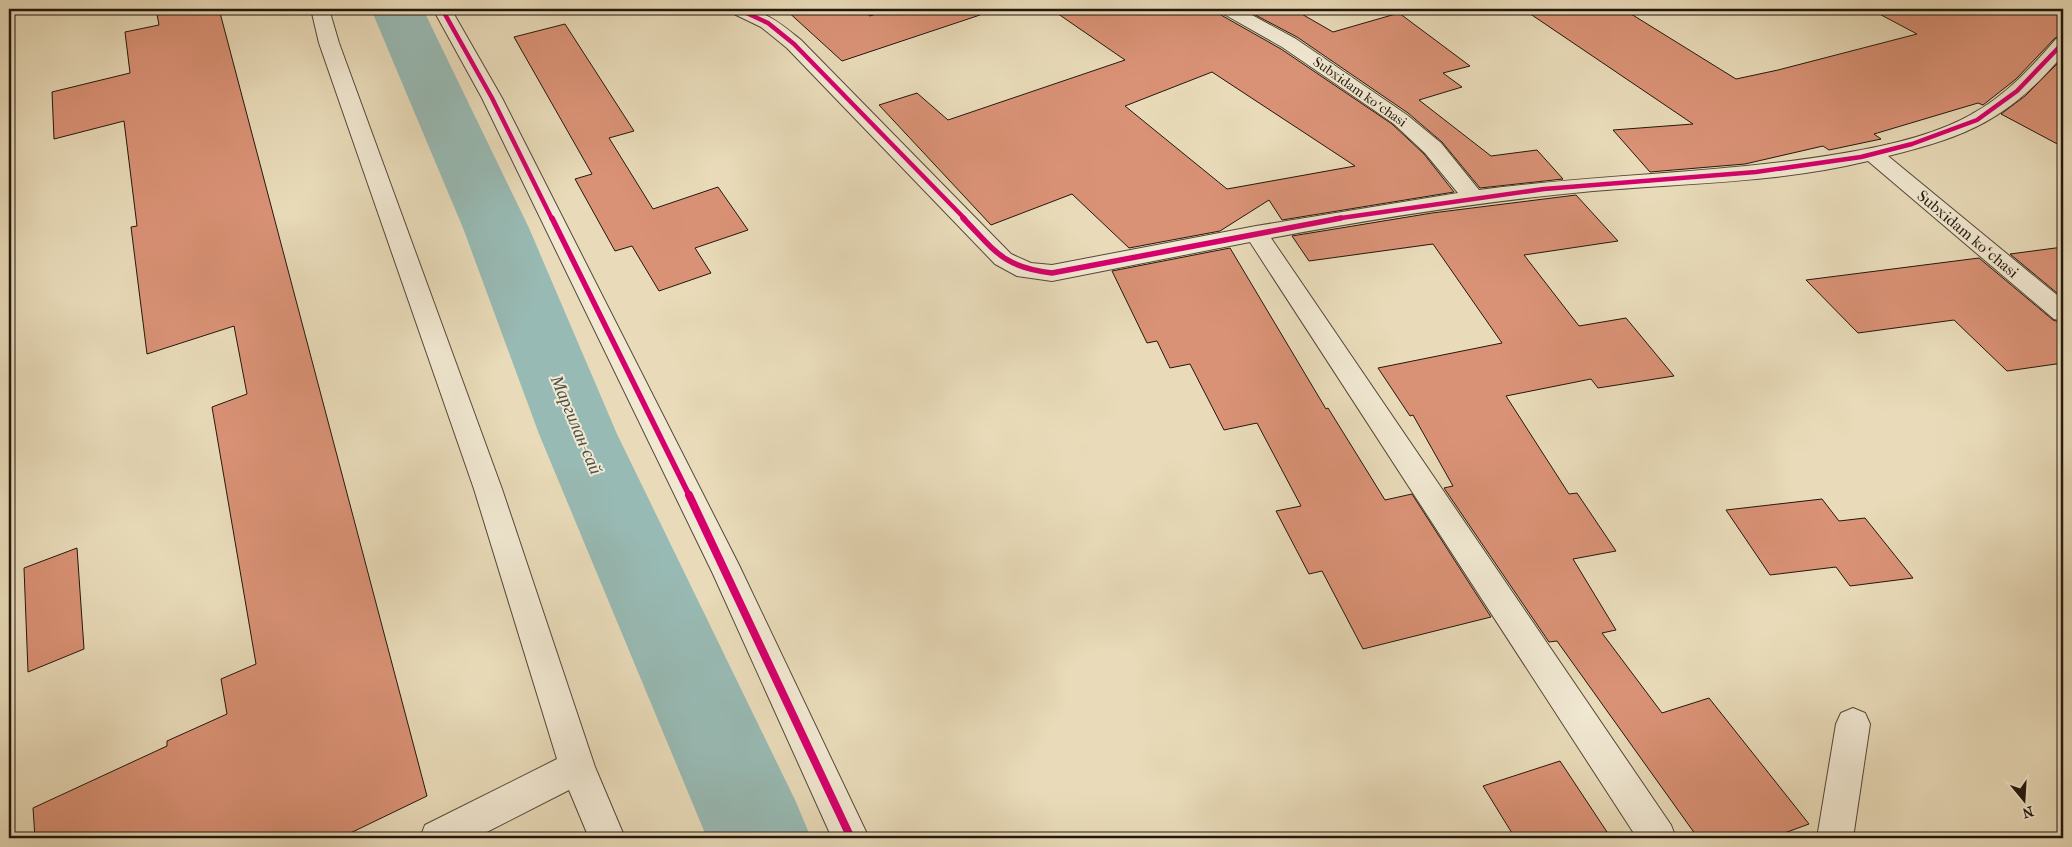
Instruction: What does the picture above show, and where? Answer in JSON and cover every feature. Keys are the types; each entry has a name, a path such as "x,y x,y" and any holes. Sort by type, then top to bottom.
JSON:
{"street":[{"path":"320,9 329,43 488,489 577,767 607,838"},
{"path":"442,9 492,98 706,530 851,838"},
{"path":"738,9 768,23 794,44 1003,259 1026,270 1052,273 1256,233 1473,197 1547,188 1762,171 1873,154 1963,127 1992,111 2031,79 2063,43"},
{"name":"Subxidam koʻchasi","path":"1228,9 1288,42 1400,119 1433,148 1473,197"},
{"name":"Subxidam koʻchasi","path":"1873,154 2063,313"},
{"path":"1256,233 1658,838"},
{"path":"1835,838 1853,724"},
{"path":"438,838 577,767"}],"building":[{"path":"156,9 219,9 427,796 340,838 35,838 33,808 167,746 167,741 227,714 221,679 256,664 212,407 247,394 234,326 147,354 131,227 137,226 124,121 54,139 52,92 130,73 125,32 159,25"},
{"path":"785,9 861,9 870,16 891,9 979,9 980,15 842,61"},
{"path":"1051,9 1217,9 1221,15 1281,49 1392,124 1424,154 1454,192 1282,220 1269,200 1220,231 1129,248 1072,194 991,225 879,105 917,93 948,120 1125,60","holes":["1212,72 1355,166 1227,189 1125,106"]},
{"path":"1244,9 1293,9 1333,32 1399,13 1470,66 1443,73 1462,87 1419,100 1491,156 1537,150 1563,179 1480,188 1442,142 1408,113 1297,37"},
{"path":"1523,9 1623,9 1736,79 1917,34 1870,9 2063,9 2063,35 2055,38 2016,79 1983,105 1978,103 1874,134 1881,139 1829,150 1823,146 1745,164 1650,172 1613,130 1693,124"},
{"path":"565,24 634,131 609,138 653,209 718,187 748,230 695,248 711,273 659,291 632,246 615,251 575,179 592,174 514,37"},
{"path":"2063,58 2063,147 2001,114 2025,96"},
{"path":"1576,195 1618,241 1524,255 1579,326 1626,318 1674,376 1598,388 1591,379 1506,396 1569,494 1577,493 1616,551 1573,559 1616,630 1602,633 1662,713 1709,698 1809,824 1771,838 1698,838 1557,641 1549,642 1444,488 1453,486 1413,415 1410,416 1378,368 1502,343 1433,244 1309,261 1292,236 1432,213"},
{"path":"2063,247 2063,298 2010,254"},
{"path":"1230,248 1326,409 1328,408 1385,500 1412,494 1491,617 1363,649 1322,571 1309,574 1276,511 1301,506 1257,423 1224,430 1190,364 1170,368 1157,341 1147,343 1112,271"},
{"path":"1979,258 2053,320 2063,323 2063,363 2007,371 1954,320 1858,333 1806,280"},
{"path":"1822,499 1839,521 1865,518 1913,578 1850,586 1836,567 1770,575 1726,510"},
{"path":"77,548 84,649 28,672 24,568"},
{"path":"1560,761 1611,838 1515,838 1483,786"}],"waterway":[{"name":"Маргилан-сай","path":"397,9 496,228 578,434 759,838"}],"cycle path":[{"path":"442,9 492,98 728,574 851,838"},
{"path":"738,9 768,23 794,44 1003,259 1026,270 1052,273 1297,226 1482,196 1596,184 1756,172 1809,166 1861,157 1912,144 1977,120 2005,102 2030,80 2063,43"}]}
